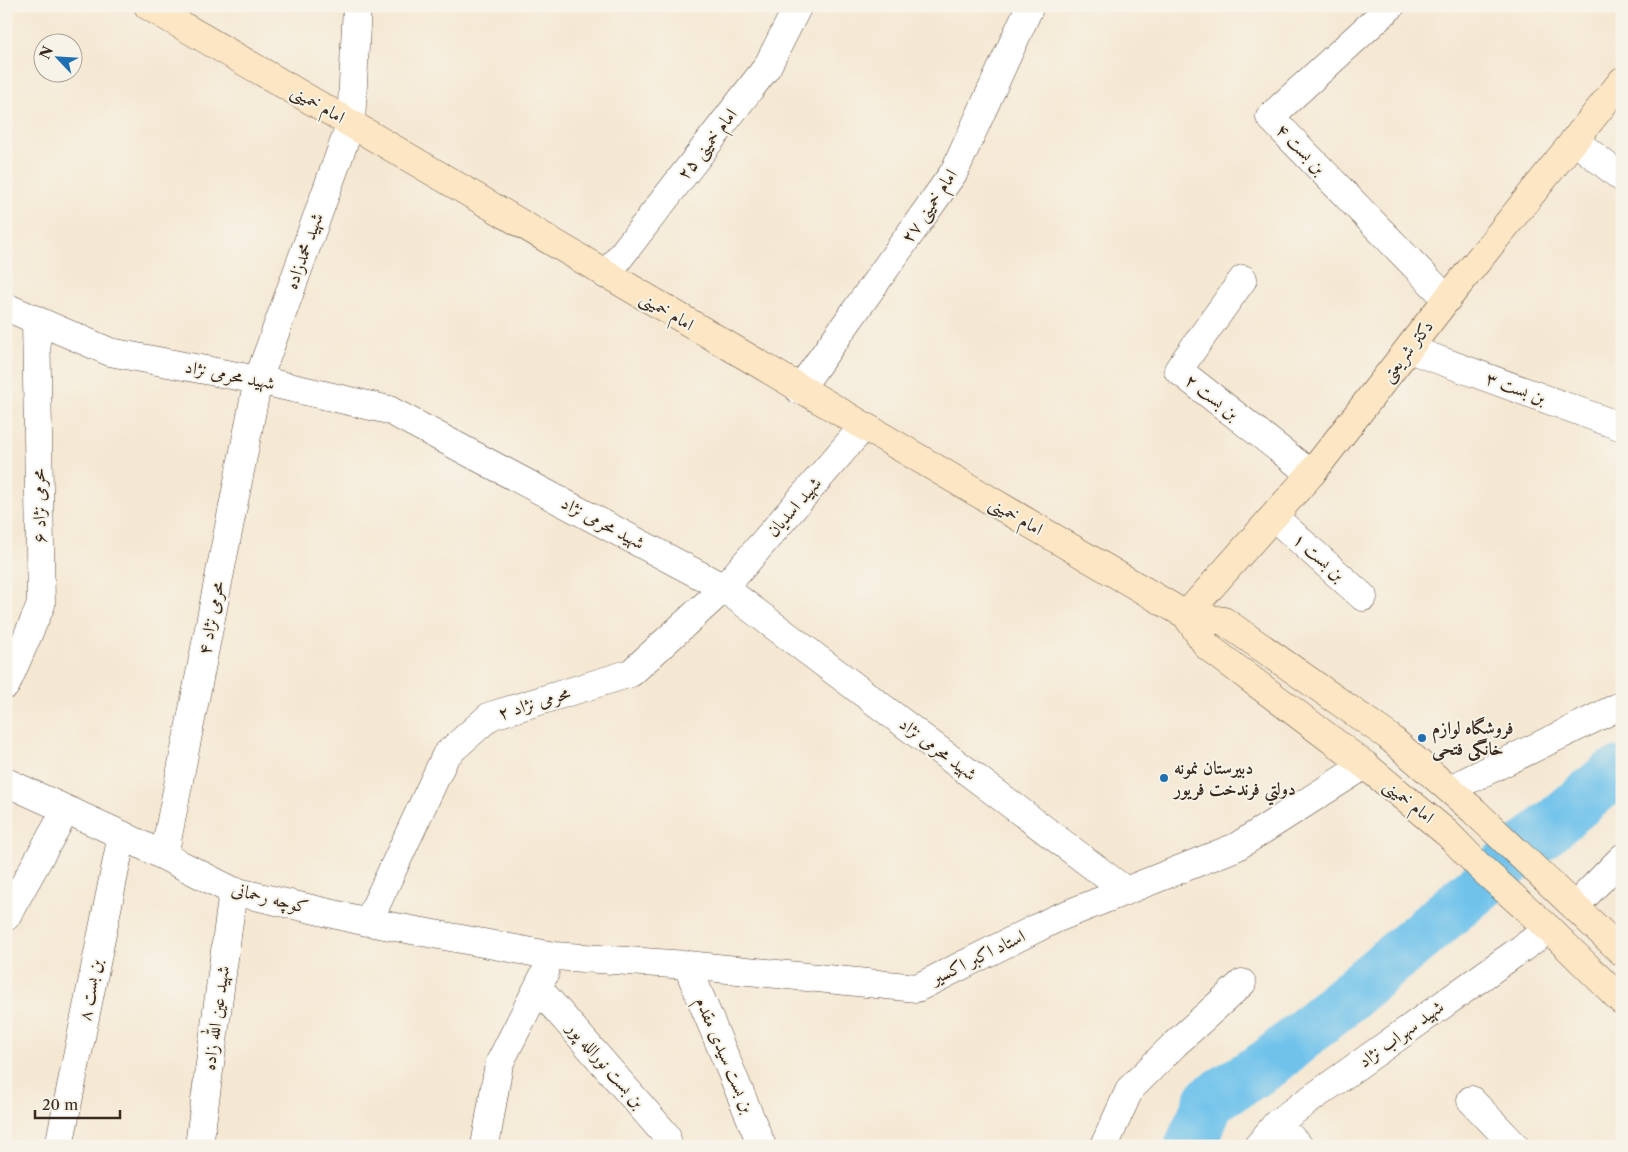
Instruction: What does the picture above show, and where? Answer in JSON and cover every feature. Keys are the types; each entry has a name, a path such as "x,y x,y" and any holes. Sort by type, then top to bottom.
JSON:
{"street":[{"name":"امام خمینی","path":"148,6 351,123 800,390 1186,615 1224,621 1388,736 1474,811 1622,952"},
{"name":"شهید محمدزاده","path":"258,380 351,123 357,6"},
{"name":"امام خمینی ۲۵","path":"606,275 767,67 798,6"},
{"name":"امام خمینی ۲۷","path":"800,390 954,172 1030,6"},
{"name":"بن بست ۴","path":"1391,6 1270,117 1447,299"},
{"name":"دکتر شریعتی","path":"1186,615 1311,474 1447,299 1622,81"},
{"path":"1574,140 1622,178"},
{"name":"بن بست ۲","path":"1243,279 1178,370 1311,474"},
{"name":"شهید محرمی نژاد","path":"6,307 110,352 258,380 389,410 724,588 1126,891"},
{"name":"محرمی نژاد ۶","path":"6,685 41,605 36,320"},
{"name":"بن بست ۳","path":"1409,349 1622,427"},
{"name":"محرمی نژاد ۴","path":"164,856 258,380"},
{"name":"شهید اسدیان","path":"724,588 863,427"},
{"name":"بن بست ۱","path":"1274,517 1363,597"},
{"name":"محرمی نژاد ۲","path":"368,922 446,754 490,716 631,673 724,588"},
{"name":"امام خمینی","path":"1186,615 1208,647 1365,766 1448,834 1480,867 1549,929 1622,1001"},
{"path":"1450,789 1622,705"},
{"name":"استاد اکبر اکسیر","path":"554,956 687,965 917,988 1055,919 1236,847 1365,766"},
{"name":"کوچه رحمانی","path":"6,782 122,835 233,891 368,922 554,956"},
{"path":"6,917 66,810"},
{"name":"بن بست ۸","path":"59,1146 122,835"},
{"path":"1574,906 1622,858"},
{"name":"شهید عین الله زاده","path":"199,1146 233,891"},
{"name":"شهید سهراب نژاد","path":"1258,1146 1277,1123 1549,929"},
{"path":"485,1146 499,1064 554,956"},
{"name":"بن بست سیدی مقدم","path":"687,965 762,1146"},
{"path":"1104,1146 1130,1089 1175,1044 1242,983"},
{"name":"بن بست نورالله پور","path":"538,988 666,1135 668,1146"},
{"path":"1471,1100 1515,1146"},
{"path":"1277,1123 1299,1146"}],"waterway":[{"path":"1190,1146 1210,1100 1268,1064 1612,775 1622,772"}],"place":[{"name":"فروشگاه لوازم خانگی فتحی","path":"1422,738"},
{"name":"دبیرستان نمونه دولتي فرندخت فريور","path":"1164,778"}]}
